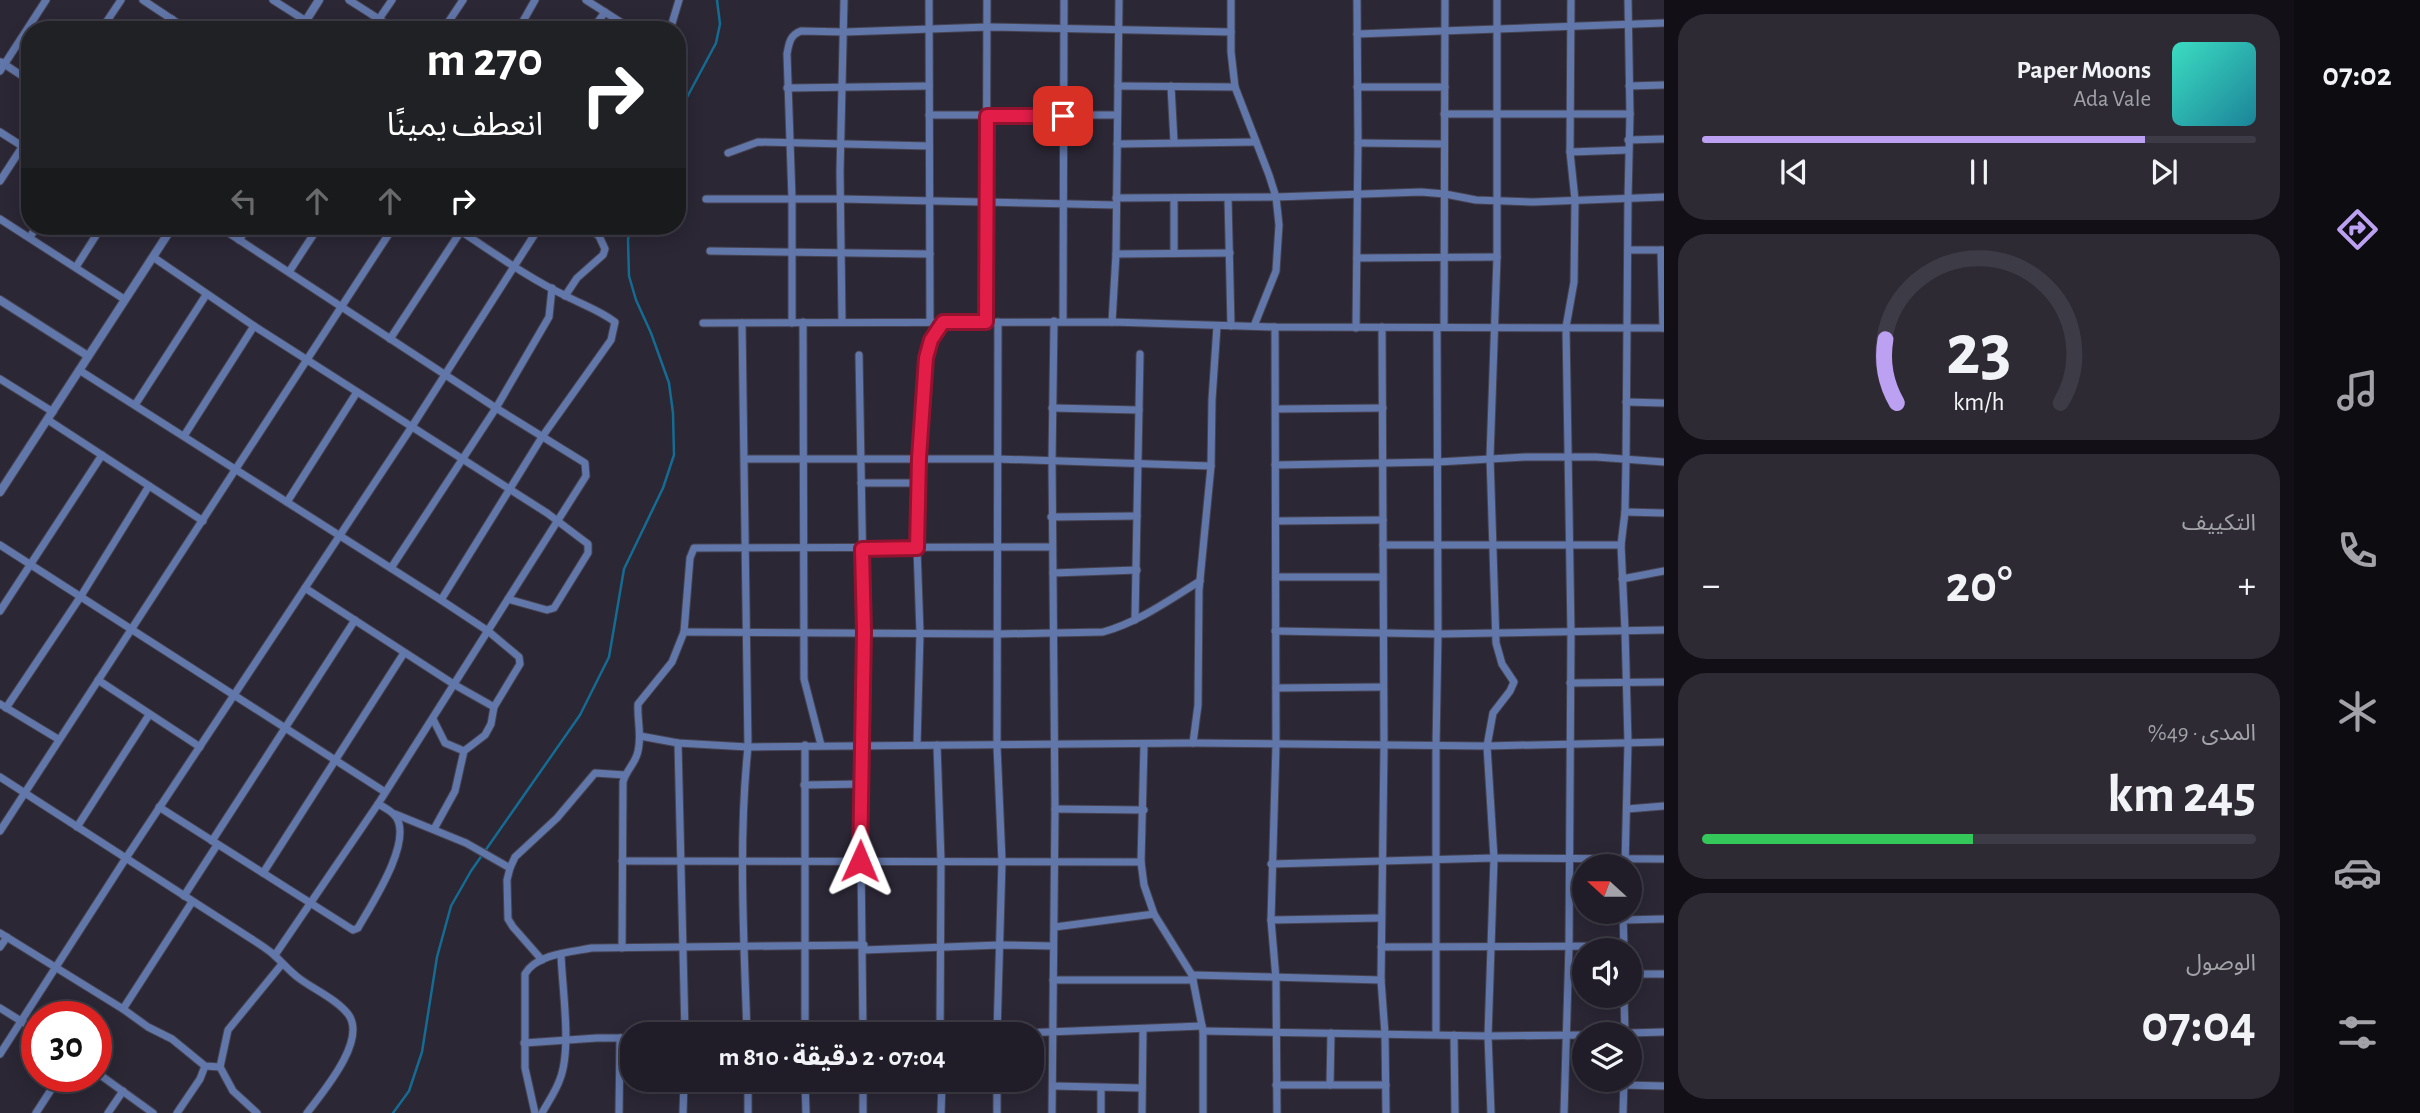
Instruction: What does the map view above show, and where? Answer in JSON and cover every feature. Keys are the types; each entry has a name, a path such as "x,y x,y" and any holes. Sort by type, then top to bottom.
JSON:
{"street":[{"path":"32,21 46,0"},
{"path":"107,21 121,0"},
{"path":"143,0 175,21"},
{"path":"273,0 306,21 319,0"},
{"path":"349,0 382,21"},
{"path":"379,19 392,0"},
{"path":"449,21 463,0"},
{"path":"523,21 536,0"},
{"path":"586,0 618,21"},
{"path":"673,21 679,0"},
{"path":"842,322 841,143 844,0"},
{"path":"929,0 930,322"},
{"path":"986,322 988,0"},
{"path":"1052,1113 1055,809 1052,408 1059,321 1063,0"},
{"path":"1112,322 1116,254 1119,0"},
{"path":"1231,0 1231,51 1235,88 1276,197 1279,225 1276,271 1254,326"},
{"path":"1356,328 1357,0"},
{"path":"1436,1034 1438,462 1445,194 1445,0"},
{"path":"1491,1113 1488,1036 1494,858 1487,746 1493,713 1514,682 1498,655 1492,544 1490,457 1497,257 1497,0"},
{"path":"1564,1113 1569,947 1571,633 1566,327 1574,282 1575,200 1570,152 1571,0"},
{"path":"1625,854 1628,743 1621,545 1626,460 1630,114 1628,0"},
{"path":"598,21 604,12"},
{"path":"1357,34 1664,23"},
{"path":"792,323 792,199 787,54 789,42 795,33 988,27 1231,32"},
{"path":"21,37 1,66 21,77"},
{"path":"1629,86 1664,85"},
{"path":"787,88 929,86"},
{"path":"1118,86 1235,88"},
{"path":"1171,86 1174,142"},
{"path":"1357,88 1445,87"},
{"path":"1444,114 1630,114"},
{"path":"929,115 1118,116"},
{"path":"0,132 21,145"},
{"path":"1629,140 1664,139"},
{"path":"728,153 758,142 929,146"},
{"path":"1117,144 1256,142"},
{"path":"1358,143 1444,144"},
{"path":"0,181 21,148"},
{"path":"1570,152 1628,150"},
{"path":"706,199 1062,204 1174,198 1421,192 1497,202 1664,197"},
{"path":"1174,198 1174,253"},
{"path":"1228,198 1231,326"},
{"path":"0,219 21,232"},
{"path":"27,235 124,299"},
{"path":"76,267 96,235"},
{"path":"0,492 167,235"},
{"path":"232,235 444,375 585,463 587,468 586,476 455,685 275,955"},
{"path":"240,240 243,235"},
{"path":"289,272 313,235"},
{"path":"0,831 388,235"},
{"path":"390,339 458,235"},
{"path":"441,600 542,437 611,340 615,329 614,321 608,317 565,296 467,235"},
{"path":"34,1001 159,807 411,428 534,235"},
{"path":"565,296 577,278 603,255 605,249 598,235"},
{"path":"704,323 1059,321 1356,328 1664,328 1663,250 1628,250"},
{"path":"710,251 930,254"},
{"path":"1116,254 1230,253"},
{"path":"153,257 206,295 588,544 589,548 554,608 547,610 508,599"},
{"path":"1357,258 1497,257"},
{"path":"391,568 496,408 549,317 552,288"},
{"path":"135,405 206,295"},
{"path":"0,300 88,356"},
{"path":"803,322 804,678 821,745"},
{"path":"917,745 920,633 917,548 919,458 926,358 931,340 943,322"},
{"path":"998,322 997,746 1002,861 998,1022"},
{"path":"742,323 748,747 744,860 747,1022"},
{"path":"184,436 254,326"},
{"path":"1193,743 1198,705 1200,581 1211,466 1217,326"},
{"path":"1275,327 1276,745 1271,920 1276,979 1277,1113"},
{"path":"1382,327 1384,746 1381,980 1386,1113"},
{"path":"1135,620 1140,354"},
{"path":"859,355 864,632 860,861 864,947 863,1022"},
{"path":"79,370 441,600 488,631 521,660 494,707 491,724 485,735 464,751 455,791 434,830"},
{"path":"1,381 53,412"},
{"path":"287,502 357,392"},
{"path":"1626,402 1664,403"},
{"path":"1052,408 1139,410"},
{"path":"1276,409 1383,408"},
{"path":"48,421 203,521"},
{"path":"0,611 102,455"},
{"path":"1276,466 1438,462 1490,457 1664,461"},
{"path":"745,459 997,459 1211,466"},
{"path":"862,483 919,482"},
{"path":"58,739 3,706 81,596 149,486"},
{"path":"1625,512 1664,513"},
{"path":"1051,517 1137,516"},
{"path":"1276,521 1382,520"},
{"path":"0,545 385,792"},
{"path":"1382,545 1621,545"},
{"path":"622,948 625,775 638,751 638,704 673,662 684,632 691,552 694,548 1051,547"},
{"path":"1053,573 1137,570"},
{"path":"1622,579 1664,571"},
{"path":"1276,577 1382,578"},
{"path":"684,632 1103,632 1135,620 1200,581"},
{"path":"305,588 404,653 494,707"},
{"path":"184,896 285,728 355,620"},
{"path":"1275,631 1438,634 1664,630"},
{"path":"263,873 404,653"},
{"path":"98,680 200,747"},
{"path":"1570,683 1664,682"},
{"path":"1276,688 1383,687"},
{"path":"77,827 149,715"},
{"path":"433,719 445,743 464,751"},
{"path":"640,736 678,743 748,747 1193,743 1487,746 1664,742"},
{"path":"678,743 685,1022"},
{"path":"937,745 941,861 940,1022"},
{"path":"1144,745 1141,862 1144,885 1154,914 1192,977 1203,1028 1203,1113"},
{"path":"805,746 805,1022"},
{"path":"542,960 508,919 507,880 510,868 523,848 557,818 595,773 625,775"},
{"path":"0,777 275,955 297,977 350,1017 353,1029 351,1044 336,1073 307,1113"},
{"path":"804,785 862,784"},
{"path":"378,804 395,814 466,843 510,868"},
{"path":"1627,808 1664,806"},
{"path":"159,807 349,929 358,928 396,859 399,829 395,814"},
{"path":"1055,809 1143,810"},
{"path":"1271,864 1494,858 1572,860"},
{"path":"1642,861 1664,859"},
{"path":"622,860 1141,862"},
{"path":"123,1009 192,902"},
{"path":"1055,927 1154,914"},
{"path":"1642,917 1664,919"},
{"path":"1271,920 1381,918"},
{"path":"0,947 3,935 148,1027 172,1039 205,1066 220,1067"},
{"path":"535,1113 525,1068 525,974 531,965 542,960 592,948 1053,946"},
{"path":"1381,947 1572,947"},
{"path":"542,1113 561,1079 565,1040 561,954"},
{"path":"257,1113 233,1091 220,1067 228,1030 282,964"},
{"path":"1642,974 1664,974"},
{"path":"1053,980 1192,977 1381,980"},
{"path":"0,1008 21,1020"},
{"path":"0,1054 21,1022"},
{"path":"1044,1032 1203,1028 1488,1036 1572,1035"},
{"path":"1142,1113 1143,1029"},
{"path":"1642,1033 1664,1032"},
{"path":"1330,1085 1331,1033"},
{"path":"1454,1035 1455,1113"},
{"path":"524,1044 620,1038 619,1113"},
{"path":"177,1113 200,1079 205,1066"},
{"path":"112,1083 153,1113"},
{"path":"1642,1084 1664,1086"},
{"path":"1276,1085 1386,1086"},
{"path":"1053,1086 1142,1088"},
{"path":"1101,1088 1101,1113"},
{"path":"108,1113 123,1091"},
{"path":"36,1113 50,1092"},
{"path":"683,1113 684,1092"},
{"path":"748,1092 748,1113"},
{"path":"806,1092 806,1113"},
{"path":"863,1092 863,1113"},
{"path":"941,1113 942,1092"},
{"path":"997,1092 997,1113"},
{"path":"1623,1113 1624,1092"}],"waterway":[{"path":"686,99 716,43 720,24 717,0"},
{"path":"393,1113 409,1091 422,1052 437,957 451,906 471,871 580,715 609,657 624,569 663,488 674,455 669,383 629,276 629,235"}],"route":[{"path":"860,861 864,632 862,549 917,548 919,458 926,358 931,340 943,322 986,322 987,116 1063,116"}]}
